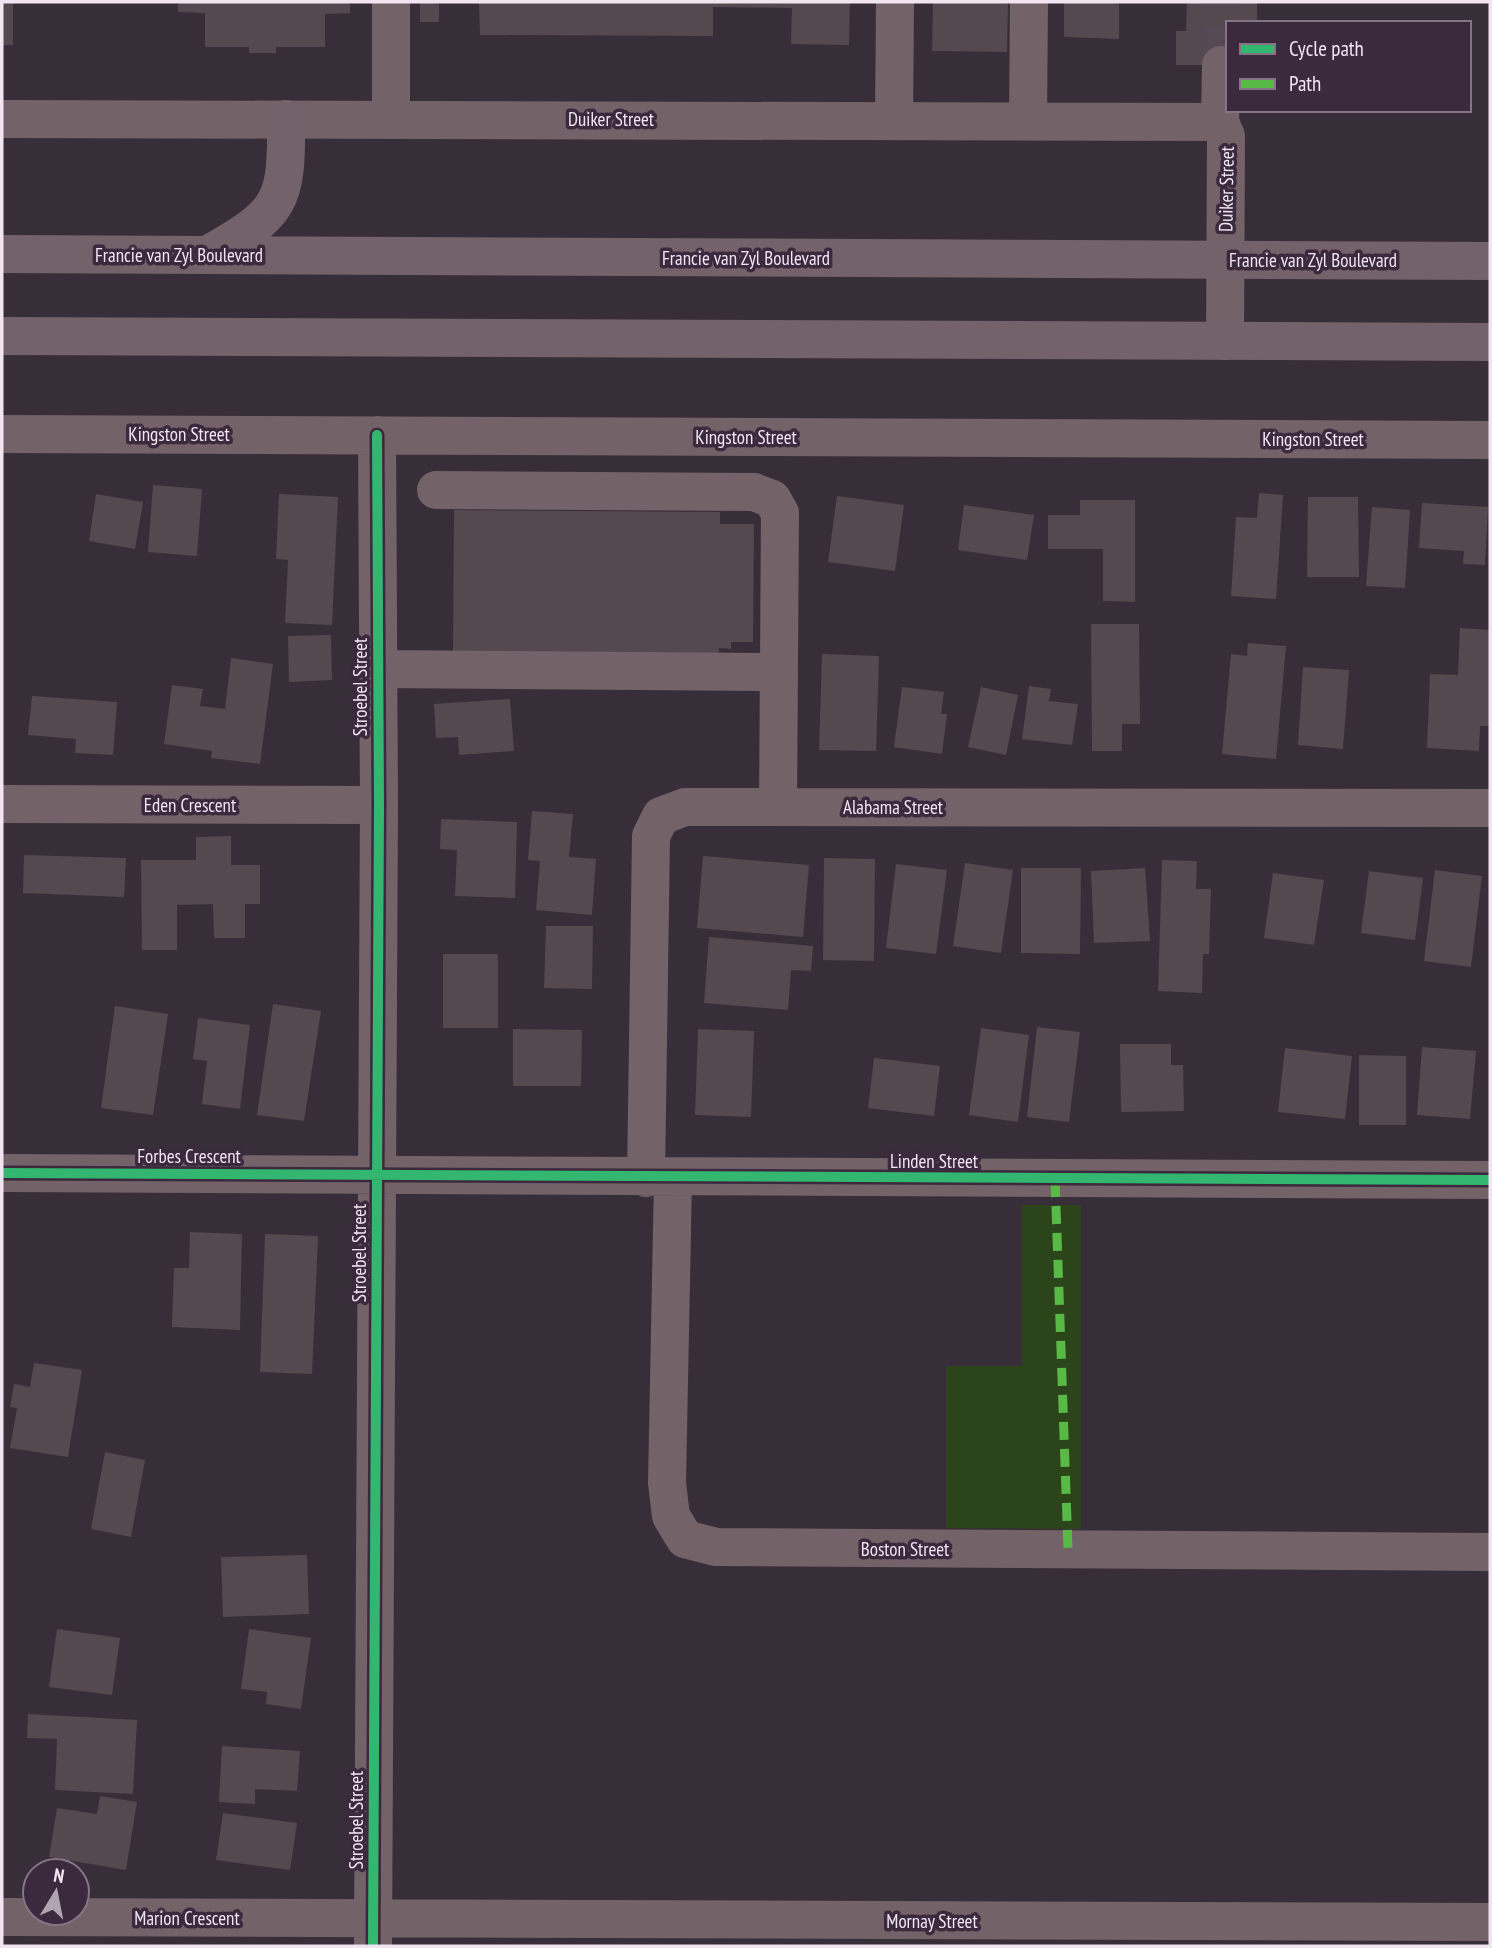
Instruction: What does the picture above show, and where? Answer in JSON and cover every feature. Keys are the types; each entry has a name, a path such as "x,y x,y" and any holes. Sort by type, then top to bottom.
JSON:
{"main road":[{"path":"207,256 248,233 273,208 285,182 286,119"},
{"name":"Francie van Zyl Boulevard","path":"2,254 1490,261"},
{"path":"2,336 1490,342"}],"street":[{"path":"391,2 391,118"},
{"path":"894,121 895,2"},
{"path":"1028,121 1029,2"},
{"name":"Duiker Street","path":"1221,65 1220,122 1226,136 1225,341"},
{"name":"Duiker Street","path":"2,119 1220,122"},
{"name":"Kingston Street","path":"2,434 1490,440"},
{"name":"Stroebel Street","path":"373,1932 379,805 377,435"},
{"path":"436,490 763,493 772,499 780,513 778,807"},
{"path":"378,669 779,671"},
{"name":"Eden Crescent","path":"2,804 379,805"},
{"name":"Alabama Street","path":"659,1178 651,836 661,816 685,807 1490,808"},
{"name":"Forbes Crescent","path":"2,1173 377,1174"},
{"name":"Linden Street","path":"377,1174 659,1178 1490,1180"},
{"name":"Boston Street","path":"659,1178 667,1483 671,1516 685,1539 716,1548 1490,1552"},
{"name":"Marion Crescent","path":"2,1917 373,1932"},
{"name":"Mornay Street","path":"373,1932 672,1933 1490,1922"}],"green space":[{"path":"1022,1205 1081,1205 1081,1529 946,1528 946,1366 1022,1366"}],"building":[{"path":"2,2 13,2 13,45 2,45"},
{"path":"178,2 350,2 350,13 325,14 325,47 276,47 276,53 249,53 249,47 205,47 205,13 178,12"},
{"path":"420,2 439,2 439,22 420,22"},
{"path":"479,2 850,2 849,45 791,44 792,8 713,7 713,36 480,35"},
{"path":"933,2 1008,2 1007,52 932,51"},
{"path":"1064,2 1119,2 1119,39 1064,37"},
{"path":"1187,2 1257,2 1257,21 1226,21 1226,65 1176,65 1176,31 1186,31"},
{"path":"153,485 202,489 197,556 148,552"},
{"path":"1259,493 1283,495 1276,599 1231,596 1236,517 1257,518"},
{"path":"96,494 143,502 135,549 89,541"},
{"path":"279,494 338,497 332,625 285,623 288,560 276,559"},
{"path":"837,496 904,505 895,571 828,562"},
{"path":"1308,497 1358,497 1359,577 1307,577"},
{"path":"1080,500 1135,500 1135,602 1103,601 1103,549 1048,549 1048,515 1080,515"},
{"path":"1422,503 1488,507 1485,565 1463,564 1464,551 1419,548"},
{"path":"964,505 1034,515 1027,560 958,550"},
{"path":"1372,507 1410,510 1405,588 1366,586"},
{"path":"454,510 720,512 720,524 754,524 753,642 731,642 731,649 719,648 719,655 453,653"},
{"path":"1091,624 1139,624 1140,724 1122,724 1122,751 1092,751"},
{"path":"1460,628 1490,630 1490,726 1480,726 1479,751 1427,748 1430,674 1458,675"},
{"path":"331,635 332,680 289,682 288,636"},
{"path":"1248,643 1286,646 1276,759 1222,754 1231,654 1247,656"},
{"path":"822,654 879,656 876,751 819,750"},
{"path":"231,658 273,664 260,764 211,758 212,751 164,744 172,685 203,689 200,706 225,709"},
{"path":"1303,667 1349,670 1343,749 1298,745"},
{"path":"1029,686 1051,689 1049,701 1078,704 1072,745 1022,739"},
{"path":"902,687 944,692 941,714 947,714 942,754 894,747"},
{"path":"981,687 1018,695 1006,755 968,747"},
{"path":"32,696 117,702 113,755 75,753 76,739 28,735"},
{"path":"510,699 514,751 459,755 458,737 436,738 434,704"},
{"path":"532,811 573,814 569,857 596,859 592,915 536,910 540,861 528,860"},
{"path":"441,819 517,822 515,898 455,896 457,850 440,849"},
{"path":"231,836 231,865 260,865 260,904 245,904 245,938 214,938 213,904 177,905 177,950 142,950 141,860 196,860 196,837"},
{"path":"24,855 126,858 124,897 23,893"},
{"path":"703,856 809,865 803,937 697,928"},
{"path":"824,858 875,859 874,961 823,960"},
{"path":"1162,860 1197,861 1196,889 1211,889 1209,954 1203,954 1202,993 1158,991"},
{"path":"965,863 1013,870 1001,953 953,946"},
{"path":"896,864 947,870 936,954 886,948"},
{"path":"1021,868 1081,868 1080,954 1021,953"},
{"path":"1145,868 1150,941 1094,943 1091,871"},
{"path":"1435,870 1482,876 1471,967 1424,961"},
{"path":"1369,871 1423,878 1415,940 1361,933"},
{"path":"1273,873 1324,880 1314,945 1264,938"},
{"path":"546,926 593,926 592,989 544,988"},
{"path":"709,937 813,946 811,971 791,970 788,1010 704,1003"},
{"path":"443,954 498,954 498,1028 443,1028"},
{"path":"273,1004 321,1011 304,1121 257,1115"},
{"path":"115,1006 168,1014 153,1115 101,1108"},
{"path":"198,1018 250,1025 240,1109 202,1104 207,1061 193,1059"},
{"path":"1037,1027 1080,1032 1069,1122 1027,1117"},
{"path":"981,1028 1029,1035 1018,1122 969,1115"},
{"path":"513,1029 582,1030 581,1086 513,1086"},
{"path":"698,1029 754,1031 751,1117 695,1115"},
{"path":"1120,1044 1171,1044 1171,1065 1183,1065 1184,1111 1121,1112"},
{"path":"1422,1047 1476,1051 1470,1119 1417,1115"},
{"path":"1285,1048 1352,1056 1345,1119 1278,1112"},
{"path":"1359,1055 1406,1056 1406,1125 1359,1125"},
{"path":"874,1058 940,1066 934,1116 868,1108"},
{"path":"190,1232 242,1234 240,1330 172,1327 174,1268 189,1268"},
{"path":"265,1234 318,1236 312,1374 260,1372"},
{"path":"34,1363 82,1370 68,1457 10,1448 17,1408 10,1407 14,1384 30,1387"},
{"path":"105,1452 145,1460 131,1537 91,1529"},
{"path":"307,1555 309,1614 223,1617 221,1557"},
{"path":"57,1629 120,1638 112,1695 49,1687"},
{"path":"249,1629 311,1638 301,1709 266,1704 267,1692 241,1689"},
{"path":"28,1714 137,1720 133,1794 55,1790 57,1739 27,1738"},
{"path":"222,1746 300,1751 297,1791 255,1789 255,1804 219,1802"},
{"path":"100,1796 137,1802 126,1870 91,1864 91,1857 49,1857 57,1808 97,1814"},
{"path":"223,1813 297,1823 290,1870 216,1860"}],"tunnel":[{"path":"1221,65 1222,2"}],"marked path":[{"path":"1055,1179 1068,1549"}],"cycle path":[{"path":"373,1946 379,805 377,435"},
{"path":"2,1173 1490,1180"}]}
